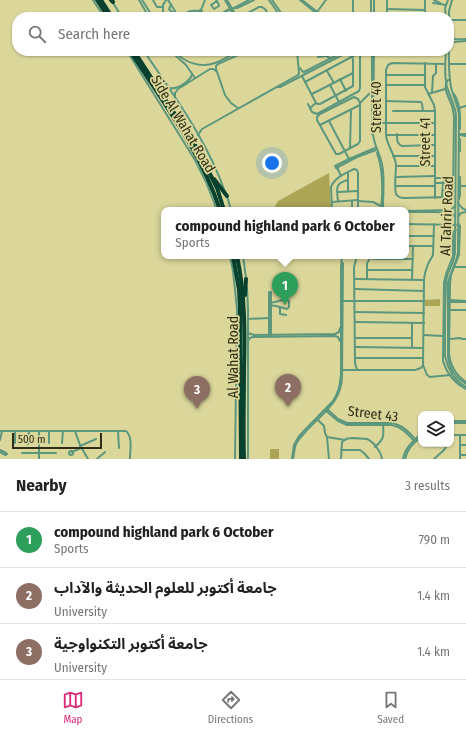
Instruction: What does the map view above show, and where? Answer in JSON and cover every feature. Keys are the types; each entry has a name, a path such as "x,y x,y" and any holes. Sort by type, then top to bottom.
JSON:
{"highway":[{"path":"97,0 105,12"},
{"path":"101,0 109,12"},
{"path":"133,56 194,150 212,186 219,207"},
{"path":"137,56 203,160 217,188 223,207"},
{"path":"210,175 227,196"},
{"name":"Al Wahat Road","path":"234,259 240,308 244,459"},
{"name":"Al Wahat Road","path":"238,259 244,305 240,459"},
{"path":"244,305 246,279"},
{"path":"236,295 240,308"}],"street":[{"path":"93,0 101,12"},
{"path":"138,0 146,12"},
{"path":"142,0 150,12"},
{"path":"153,0 158,7 163,7"},
{"path":"163,12 163,7 167,0 171,4"},
{"path":"190,11 201,11 205,0"},
{"path":"226,0 234,12"},
{"path":"246,3 249,0"},
{"path":"227,12 254,0"},
{"path":"269,0 273,2 280,12"},
{"path":"301,0 316,12 325,0"},
{"path":"353,0 353,12"},
{"path":"373,0 373,12"},
{"path":"387,0 387,12"},
{"path":"387,9 425,10 425,0"},
{"path":"448,0 445,12 447,10 449,11 452,0"},
{"path":"112,1 119,12"},
{"path":"434,1 446,5"},
{"path":"273,2 277,11"},
{"path":"252,12 261,7 265,8 268,12"},
{"path":"454,20 466,20"},
{"path":"454,40 466,40"},
{"name":"Side Al Wahat Road","path":"130,56 192,155 206,182 216,207"},
{"name":"Side Al Wahat Road","path":"147,56 175,97 208,151 230,207"},
{"path":"176,56 182,60 204,65 214,63 230,56"},
{"path":"179,56 195,78"},
{"path":"216,72 216,67 218,65 236,56"},
{"path":"278,87 279,85 297,76 299,73 296,56"},
{"path":"318,57 327,56 330,59"},
{"path":"299,66 302,71 305,72 338,56"},
{"path":"198,135 202,128 338,56"},
{"path":"305,82 352,56 353,86 320,104 316,103 310,108"},
{"path":"308,104 313,113 317,114 356,93 360,89 361,56"},
{"path":"373,56 372,137 381,165 382,179"},
{"name":"Al Tahrir Road","path":"446,56 446,81 457,112"},
{"name":"Al Tahrir Road","path":"449,56 450,80 457,112 458,144"},
{"path":"373,62 373,103"},
{"path":"188,68 190,64 193,63"},
{"name":"Street 40","path":"396,186 396,166 386,135 387,67 392,63 445,64"},
{"name":"Street 41","path":"425,63 425,85 435,110 435,198"},
{"path":"432,92 433,76 436,73 436,64"},
{"path":"449,64 466,64"},
{"path":"204,65 207,71"},
{"path":"175,97 177,90 212,68 216,72 226,97 238,108"},
{"path":"327,70 334,83"},
{"path":"312,94 353,73"},
{"path":"446,73 450,74"},
{"path":"168,87 175,88 189,80 192,75"},
{"path":"386,75 425,75"},
{"path":"302,76 316,103"},
{"path":"340,79 346,90"},
{"path":"450,80 448,79 446,81 445,89 452,107 454,124 453,178 456,182 453,198"},
{"path":"330,85 339,102"},
{"path":"386,85 425,85"},
{"path":"428,94 445,89"},
{"path":"320,125 351,110 360,104 372,91"},
{"path":"453,93 456,96 459,108 460,135 458,144 458,186 460,196 457,201"},
{"path":"356,97 358,99 360,104 360,141 358,144 339,154 336,154 320,125 317,119 320,114 352,98 356,97"},
{"path":"386,101 420,102 422,104 423,111"},
{"path":"450,102 454,103"},
{"path":"459,108 466,106"},
{"path":"373,109 374,137 382,165 384,207"},
{"path":"350,148 351,110"},
{"path":"393,111 435,110"},
{"path":"454,124 457,118"},
{"name":"Al Tahrir Road","path":"457,118 459,126 456,182 458,186"},
{"path":"329,121 349,159"},
{"path":"374,123 435,123"},
{"path":"397,134 398,142 402,146 435,145"},
{"path":"386,135 435,134"},
{"path":"460,135 466,135"},
{"path":"454,142 458,144"},
{"path":"336,167 349,159 375,149"},
{"path":"336,167 375,149"},
{"path":"393,156 435,156"},
{"path":"453,169 456,163"},
{"path":"396,166 435,166"},
{"path":"336,167 341,176"},
{"name":"Al Tahrir Road","path":"456,182 459,168"},
{"path":"332,207 332,184 335,179 354,169 358,172 358,207"},
{"path":"348,173 348,192"},
{"path":"396,177 453,178"},
{"path":"338,201 338,186 342,181 348,180"},
{"path":"380,207 382,182"},
{"path":"442,198 443,182"},
{"path":"442,190 446,189 446,182"},
{"path":"435,183 456,182"},
{"path":"435,186 396,186 396,193 402,198 453,198 462,208 460,211 465,212"},
{"path":"458,186 466,186"},
{"path":"338,192 358,191"},
{"path":"332,202 358,200 381,201"},
{"path":"352,201 352,207"},
{"path":"371,201 377,203 379,207"},
{"name":"Al Tahrir Road","path":"445,312 449,294 449,277 457,257 457,201"},
{"name":"Al Tahrir Road","path":"457,201 457,236"},
{"path":"409,212 451,210 456,205"},
{"path":"451,210 453,211 452,213 456,219"},
{"path":"409,212 452,213"},
{"path":"458,217 460,213 465,212"},
{"path":"409,224 457,224 460,226 458,260 452,274 449,294 450,356 451,364 466,386"},
{"path":"434,224 433,255 428,264 424,280 423,358 426,374 428,376 450,375"},
{"path":"456,230 453,232 453,256 445,278 443,361 455,382 466,386"},
{"path":"409,236 434,236"},
{"name":"Al Tahrir Road","path":"457,241 455,256 447,275 445,312 446,344 449,362 454,373 466,386"},
{"path":"409,246 433,246"},
{"path":"412,280 413,246"},
{"path":"231,259 237,308 235,459"},
{"path":"243,259 248,291 248,459"},
{"path":"293,459 292,451 296,441 335,400 340,391 342,380 343,259"},
{"path":"356,259 354,267 355,365 357,370"},
{"path":"367,279 367,263 370,259"},
{"path":"374,259 409,259"},
{"path":"455,267 466,267"},
{"path":"367,270 412,270"},
{"path":"449,277 452,274"},
{"path":"355,279 424,280"},
{"path":"355,289 424,291"},
{"path":"444,293 446,289"},
{"path":"270,292 270,336"},
{"path":"270,304 275,304 286,299 289,300 288,309 275,304"},
{"path":"342,301 424,301"},
{"path":"293,459 294,449 298,441 335,398 339,388 341,374 342,301"},
{"path":"450,301 466,301"},
{"path":"270,304 270,336"},
{"path":"280,307 280,314 286,315"},
{"path":"445,312 450,310 466,310"},
{"path":"355,312 424,313"},
{"path":"248,319 269,318"},
{"path":"355,322 424,323"},
{"path":"412,323 412,348"},
{"path":"337,335 341,327"},
{"path":"248,333 252,335 270,336"},
{"path":"248,340 252,337 337,335"},
{"path":"337,335 341,342"},
{"path":"424,335 443,336"},
{"path":"355,338 412,338"},
{"path":"450,339 466,339"},
{"path":"355,347 423,348"},
{"name":"Al Tahrir Road","path":"447,348 445,356 448,366 453,376 460,383 466,386"},
{"path":"443,361 445,356"},
{"path":"355,358 423,358"},
{"path":"342,370 415,370 424,365"},
{"name":"Street 43","path":"326,409 338,421 347,425 391,423 402,426 415,441"},
{"path":"317,419 324,426 327,437 329,459"},
{"path":"454,422 466,422"},
{"path":"375,446 383,438 383,424"},
{"path":"118,430 119,448"},
{"path":"0,440 1,431 126,431 130,436 130,459"},
{"path":"15,431 15,443"},
{"path":"28,444 29,431"},
{"path":"39,431 39,459"},
{"path":"49,431 49,444"},
{"path":"62,431 62,443"},
{"path":"75,431 81,447 88,459"},
{"path":"454,435 466,435"},
{"path":"460,435 460,459"},
{"path":"327,437 345,440 350,438 366,439 371,442 381,453 382,459"},
{"path":"72,452 96,438"},
{"path":"404,459 408,450 418,438"},
{"path":"341,459 342,444 345,440"},
{"path":"460,445 466,445"},
{"path":"434,459 446,447"},
{"path":"341,450 360,450 369,459"},
{"path":"97,459 105,452"},
{"path":"22,454 56,453"},
{"path":"460,455 466,455"},
{"path":"437,456 440,459"}],"shaded area":[{"path":"329,173 331,207 275,207 278,201"},
{"path":"440,299 440,306 425,306 425,300"},
{"path":"270,449 279,449 279,459 270,459"}],"place":[{"name":"compound highland park 6 October","path":"285,305"},
{"name":"جامعة أكتوبر للعلوم الحديثة والآداب","path":"288,407"},
{"name":"جامعة أكتوبر التكنواوجية","path":"197,409"}]}
